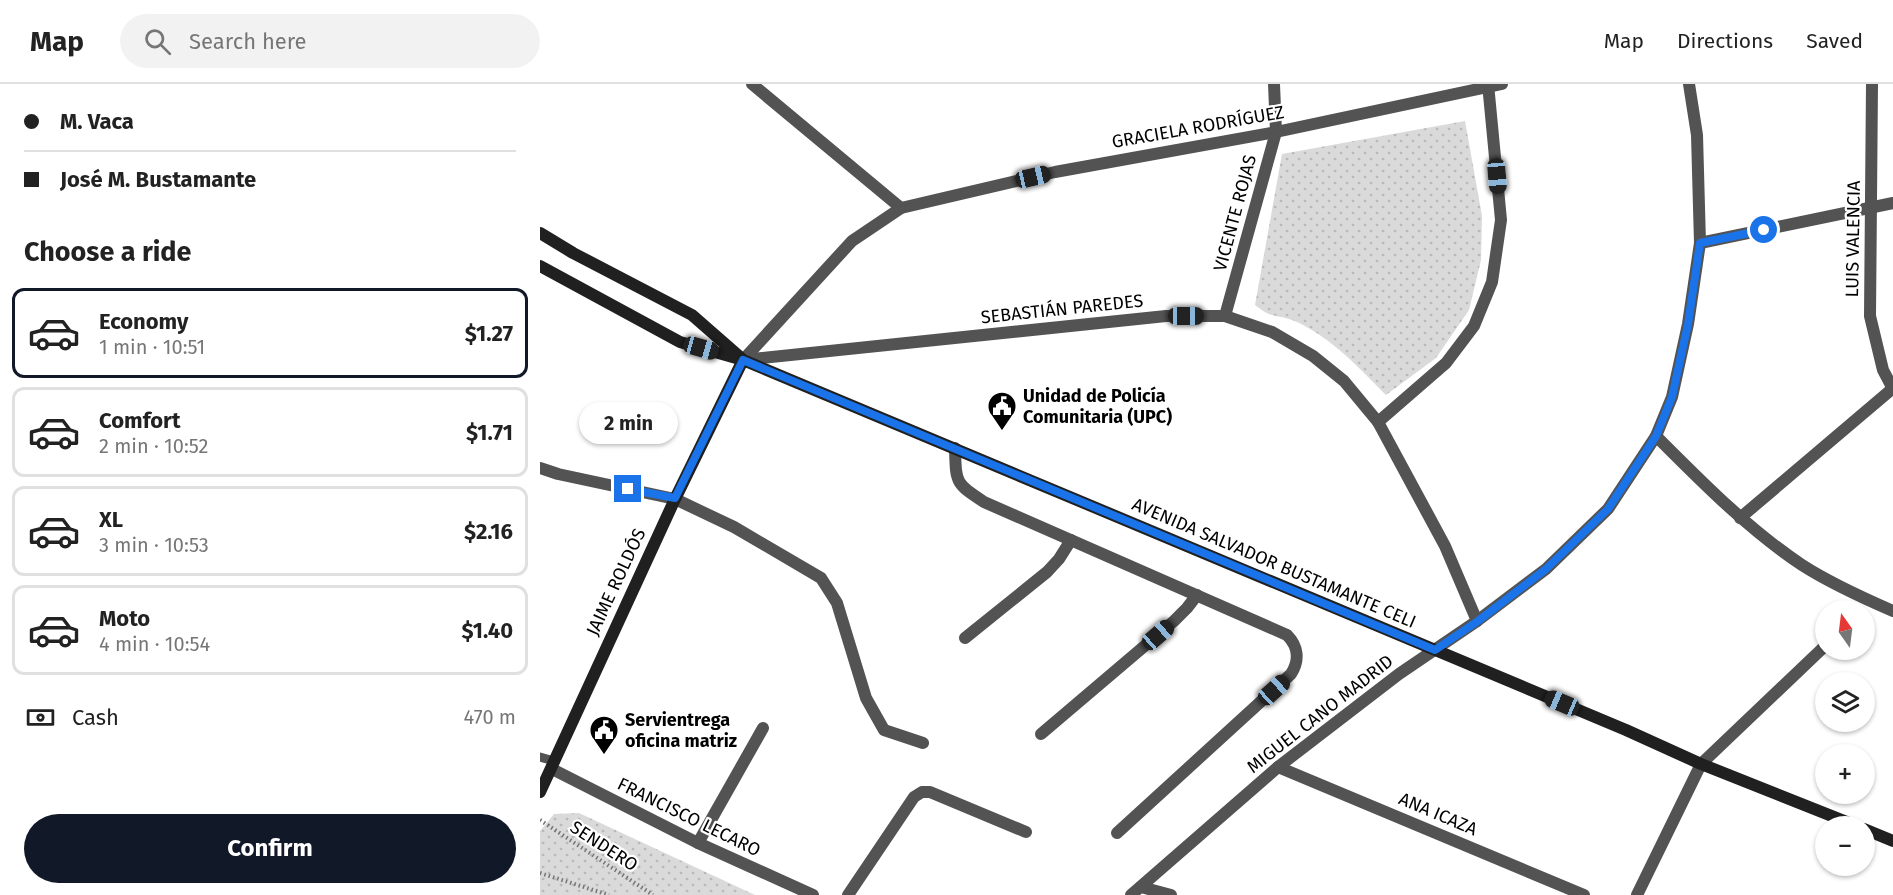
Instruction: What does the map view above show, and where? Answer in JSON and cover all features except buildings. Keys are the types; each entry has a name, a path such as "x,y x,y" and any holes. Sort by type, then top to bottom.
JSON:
{"main road":[{"name":"AVENIDA SALVADOR BUSTAMANTE CELI","path":"540,233 573,253 692,315 743,360"},
{"name":"AVENIDA SALVADOR BUSTAMANTE CELI","path":"540,266 680,342 743,360 1626,730 1701,764 1832,816"},
{"name":"JAIME ROLDÓS","path":"540,792 675,498 743,360"},
{"path":"1875,834 1893,841"}],"street":[{"path":"752,84 901,208"},
{"name":"VICENTE ROJAS","path":"1225,316 1276,132 1274,84"},
{"name":"GRACIELA RODRÍGUEZ","path":"901,208 1055,172 1276,132 1488,85 1502,84"},
{"name":"MIGUEL CANO MADRID","path":"1131,895 1278,767 1399,674 1478,621 1546,569 1608,509 1656,436 1672,397 1688,324 1700,243 1697,135 1689,84"},
{"name":"LUIS VALENCIA","path":"1872,84 1870,316 1883,370 1893,389"},
{"path":"1377,422 1446,363 1474,326 1492,282 1501,220 1488,85"},
{"path":"1700,243 1893,203"},
{"name":"JAIME ROLDÓS","path":"743,360 852,241 901,208"},
{"name":"SEBASTIÁN PAREDES","path":"743,360 1166,316 1225,316 1272,332 1313,356 1344,381 1377,422 1445,546 1478,621"},
{"path":"1740,518 1893,389"},
{"path":"1656,436 1740,518 1803,565 1858,600"},
{"path":"955,448 956,475 962,488 984,502 1287,634 1296,647 1297,662 1291,674 1116,833"},
{"path":"540,468 558,474 675,498 734,527 821,578 837,603 866,698 884,730 923,743"},
{"path":"965,638 1047,572 1071,540"},
{"path":"1041,734 1174,621 1197,595"},
{"path":"1875,608 1893,611"},
{"path":"1637,895 1701,764 1815,655"},
{"path":"698,843 763,728"},
{"name":"FRANCISCO LECARO","path":"553,765 698,843 813,895"},
{"name":"ANA ICAZA","path":"1278,767 1584,895"},
{"path":"848,895 914,797 922,792 930,792 1026,832"},
{"path":"1141,887 1171,895"}],"lane":[{"path":"540,757 553,765"}],"path":[{"name":"SENDERO","path":"540,820 653,895"},
{"path":"540,873 609,895"}],"shaded area":[{"path":"1465,121 1482,216 1481,260 1469,310 1436,358 1386,395 1345,355 1322,337 1297,322 1271,315 1255,305 1282,154"},
{"path":"579,813 755,895 540,895 540,831 554,814"}],"place":[{"name":"Unidad de Policía Comunitaria (UPC)","path":"1002,432"},
{"name":"Servientrega oficina matriz","path":"604,756"}],"route":[{"path":"628,489 675,498 743,360 1435,650 1478,621 1546,569 1608,509 1656,436 1672,397 1688,324 1700,243 1764,230"}]}
